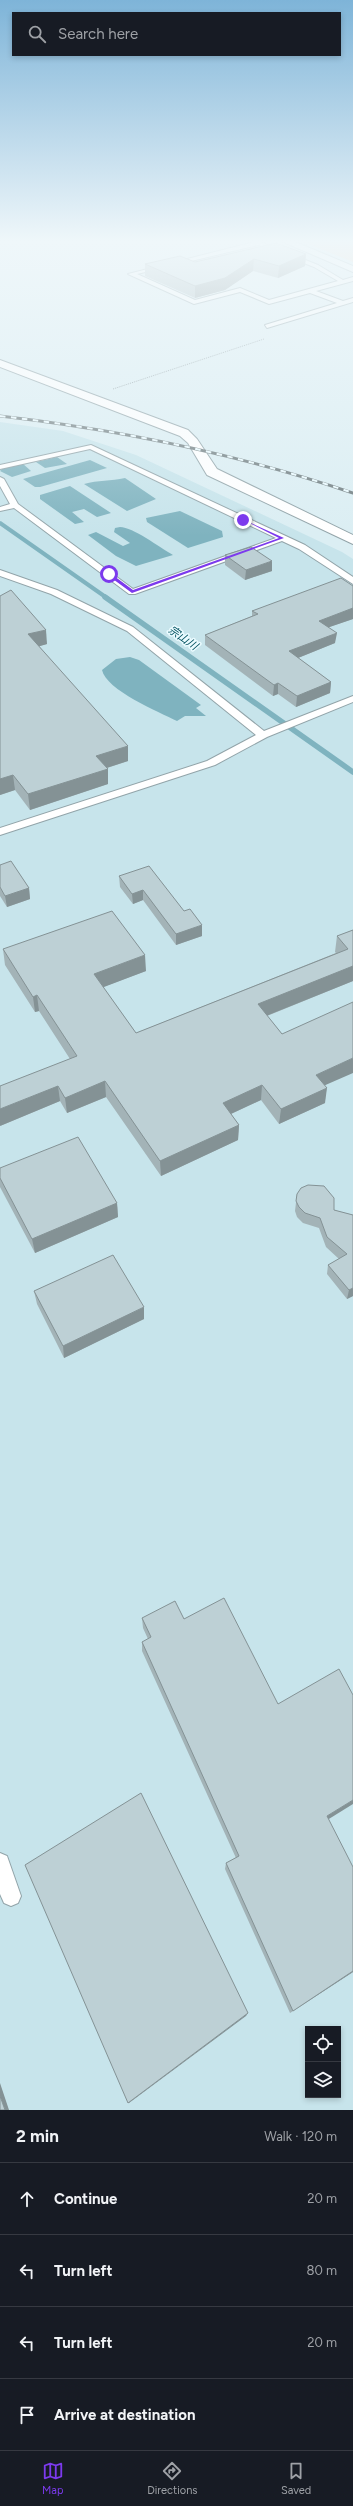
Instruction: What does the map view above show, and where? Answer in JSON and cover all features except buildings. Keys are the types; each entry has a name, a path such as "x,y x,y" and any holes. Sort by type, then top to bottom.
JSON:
{"street":[{"path":"0,363 184,433 193,439 204,465 212,472 353,540"}],"lane":[{"path":"0,467 91,447 302,547 353,581"},
{"path":"0,480 15,505 132,592 282,538"},
{"path":"0,509 15,505"},
{"path":"0,573 54,592 130,629 263,735"},
{"path":"0,832 212,763 263,735 353,699"},
{"path":"0,1863 11,1896"}],"path":[{"path":"88,397 263,339"}],"shaded area":[{"path":"0,422 63,431 136,455 342,552 353,559 353,2110 0,2110"}],"water":[{"path":"57,457 67,464 45,468 36,462"},
{"path":"90,460 107,468 40,487 35,487 23,479"},
{"path":"22,463 31,471 12,477 0,471 4,467"},
{"path":"125,478 156,499 127,511 84,484 115,480"},
{"path":"70,486 111,513 97,517 84,509 72,512 84,522 75,524 40,499 40,495"},
{"path":"180,511 222,531 223,537 188,548 147,522 146,518"},
{"path":"120,527 132,530 173,555 136,566 116,556 88,535 96,532 123,546 130,543 114,532 115,528"},
{"path":"130,657 139,660 201,705 196,708 206,716 185,716 177,721 123,693 106,678 102,670 116,659"}],"waterway":[{"name":"宗山川","path":"0,523 107,598"},
{"name":"宗山川","path":"105,597 353,772"}],"railway":[{"path":"0,416 90,428 179,445 266,466 353,493"}],"route":[{"path":"109,574 132,592 282,538 243,520"}]}
